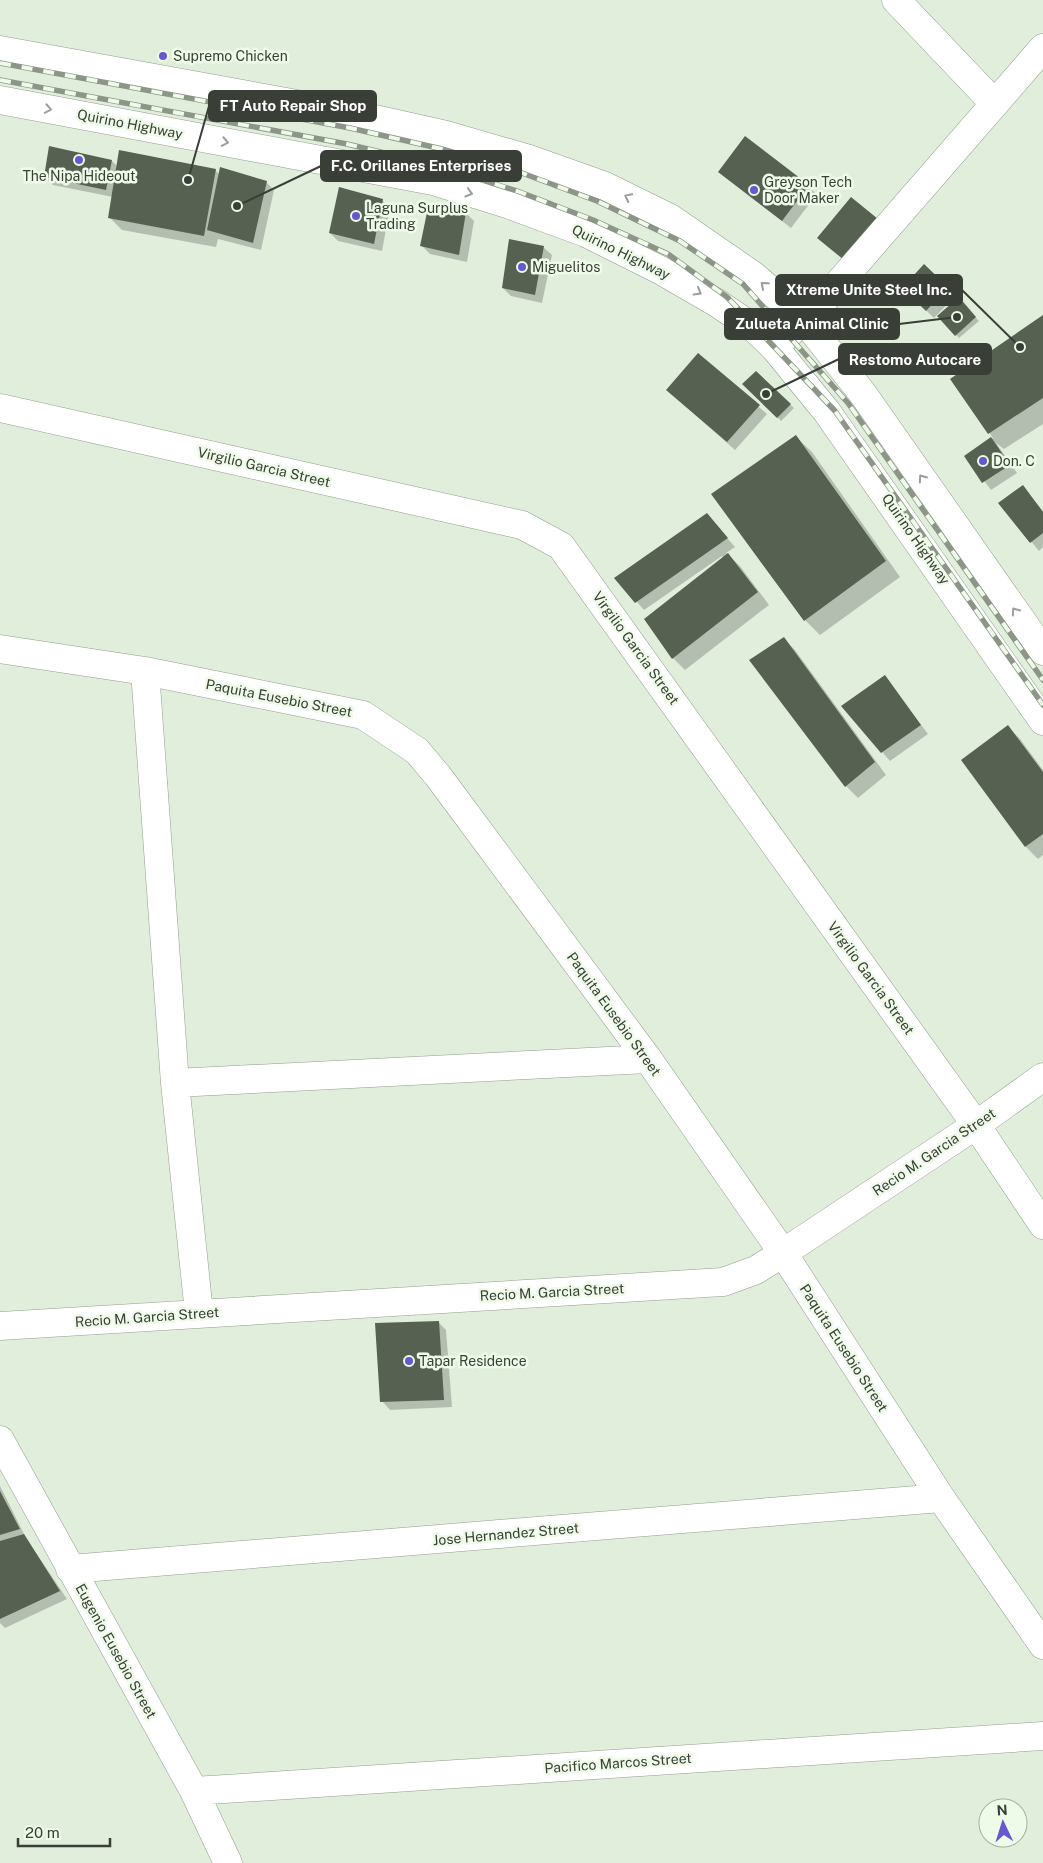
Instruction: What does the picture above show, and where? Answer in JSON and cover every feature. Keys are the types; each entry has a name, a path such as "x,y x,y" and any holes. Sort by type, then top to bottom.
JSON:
{"street":[{"path":"896,0 994,103"},
{"path":"774,347 818,307 1043,48"},
{"path":"0,50 352,114 446,135 529,159 605,186 670,218 754,276 804,320 862,394 1043,651"},
{"name":"Quirino Highway","path":"0,100 433,181 510,205 586,233 660,270 717,302 754,328 774,347 827,412 1043,721"},
{"name":"Virgilio Garcia Street","path":"0,408 522,525 561,546 976,1125 1043,1225"},
{"name":"Paquita Eusebio Street","path":"0,649 145,671 363,715 417,752 438,776 648,1059 783,1253 941,1498 1043,1645"},
{"path":"145,671 175,1083 199,1313"},
{"path":"175,1083 648,1059"},
{"name":"Recio M. Garcia Street","path":"0,1326 723,1282 756,1270 783,1253 976,1125 1043,1076"},
{"name":"Eugenio Eusebio Street","path":"0,1440 194,1791 228,1863"},
{"name":"Jose Hernandez Street","path":"70,1569 941,1498"},
{"name":"Pacifico Marcos Street","path":"194,1791 1043,1736"}],"building":[{"path":"745,136 809,185 782,221 718,172"},
{"path":"49,146 112,160 106,190 44,177"},
{"path":"119,150 216,169 204,236 108,218"},
{"path":"220,167 267,181 253,243 207,230"},
{"name":"Laguna Surplus Trading","path":"339,187 383,199 374,244 329,233"},
{"path":"851,197 878,219 844,260 817,238"},
{"path":"429,203 466,212 459,255 420,246"},
{"name":"Miguelitos","path":"509,239 544,246 535,295 502,288"},
{"path":"924,264 948,287 926,311 902,288"},
{"path":"959,297 976,317 955,336 937,316"},
{"path":"1043,315 1043,398 988,434 950,379"},
{"path":"698,353 760,405 727,442 666,390"},
{"path":"756,371 791,404 777,418 742,384"},
{"path":"796,435 886,561 804,621 711,494"},
{"path":"991,437 1010,465 982,483 964,456"},
{"path":"1023,485 1043,512 1043,533 1030,543 998,503"},
{"path":"707,513 728,538 635,603 614,578"},
{"path":"728,553 758,592 672,659 644,619"},
{"path":"784,637 875,762 845,787 749,660"},
{"path":"885,675 921,725 881,753 841,706"},
{"path":"1008,725 1043,772 1043,834 1025,847 961,760"},
{"name":"Tapar Residence","path":"439,1321 444,1400 380,1402 375,1323"},
{"path":"0,1491 20,1529 0,1535"},
{"path":"24,1534 60,1591 0,1619 0,1541"}],"railway":[{"path":"0,63 350,128 442,149 522,173 597,201 680,241 743,284 848,403 1043,680"},
{"path":"0,80 347,144 438,166 517,191 593,220 668,254 727,297 835,411 1043,705"}],"place":[{"name":"Supremo Chicken","path":"163,56"},
{"name":"The Nipa Hideout","path":"79,160"},
{"name":"FT Auto Repair Shop","path":"188,180"},
{"name":"Greyson Tech Door Maker","path":"754,190"},
{"name":"F.C. Orillanes Enterprises","path":"237,206"},
{"name":"Laguna Surplus Trading","path":"356,216"},
{"name":"Miguelitos","path":"522,267"},
{"name":"Zulueta Animal Clinic","path":"957,317"},
{"name":"Xtreme Unite Steel Inc.","path":"1020,347"},
{"name":"Restomo Autocare","path":"766,394"},
{"name":"Don. C","path":"983,461"},
{"name":"Tapar Residence","path":"409,1361"}]}
